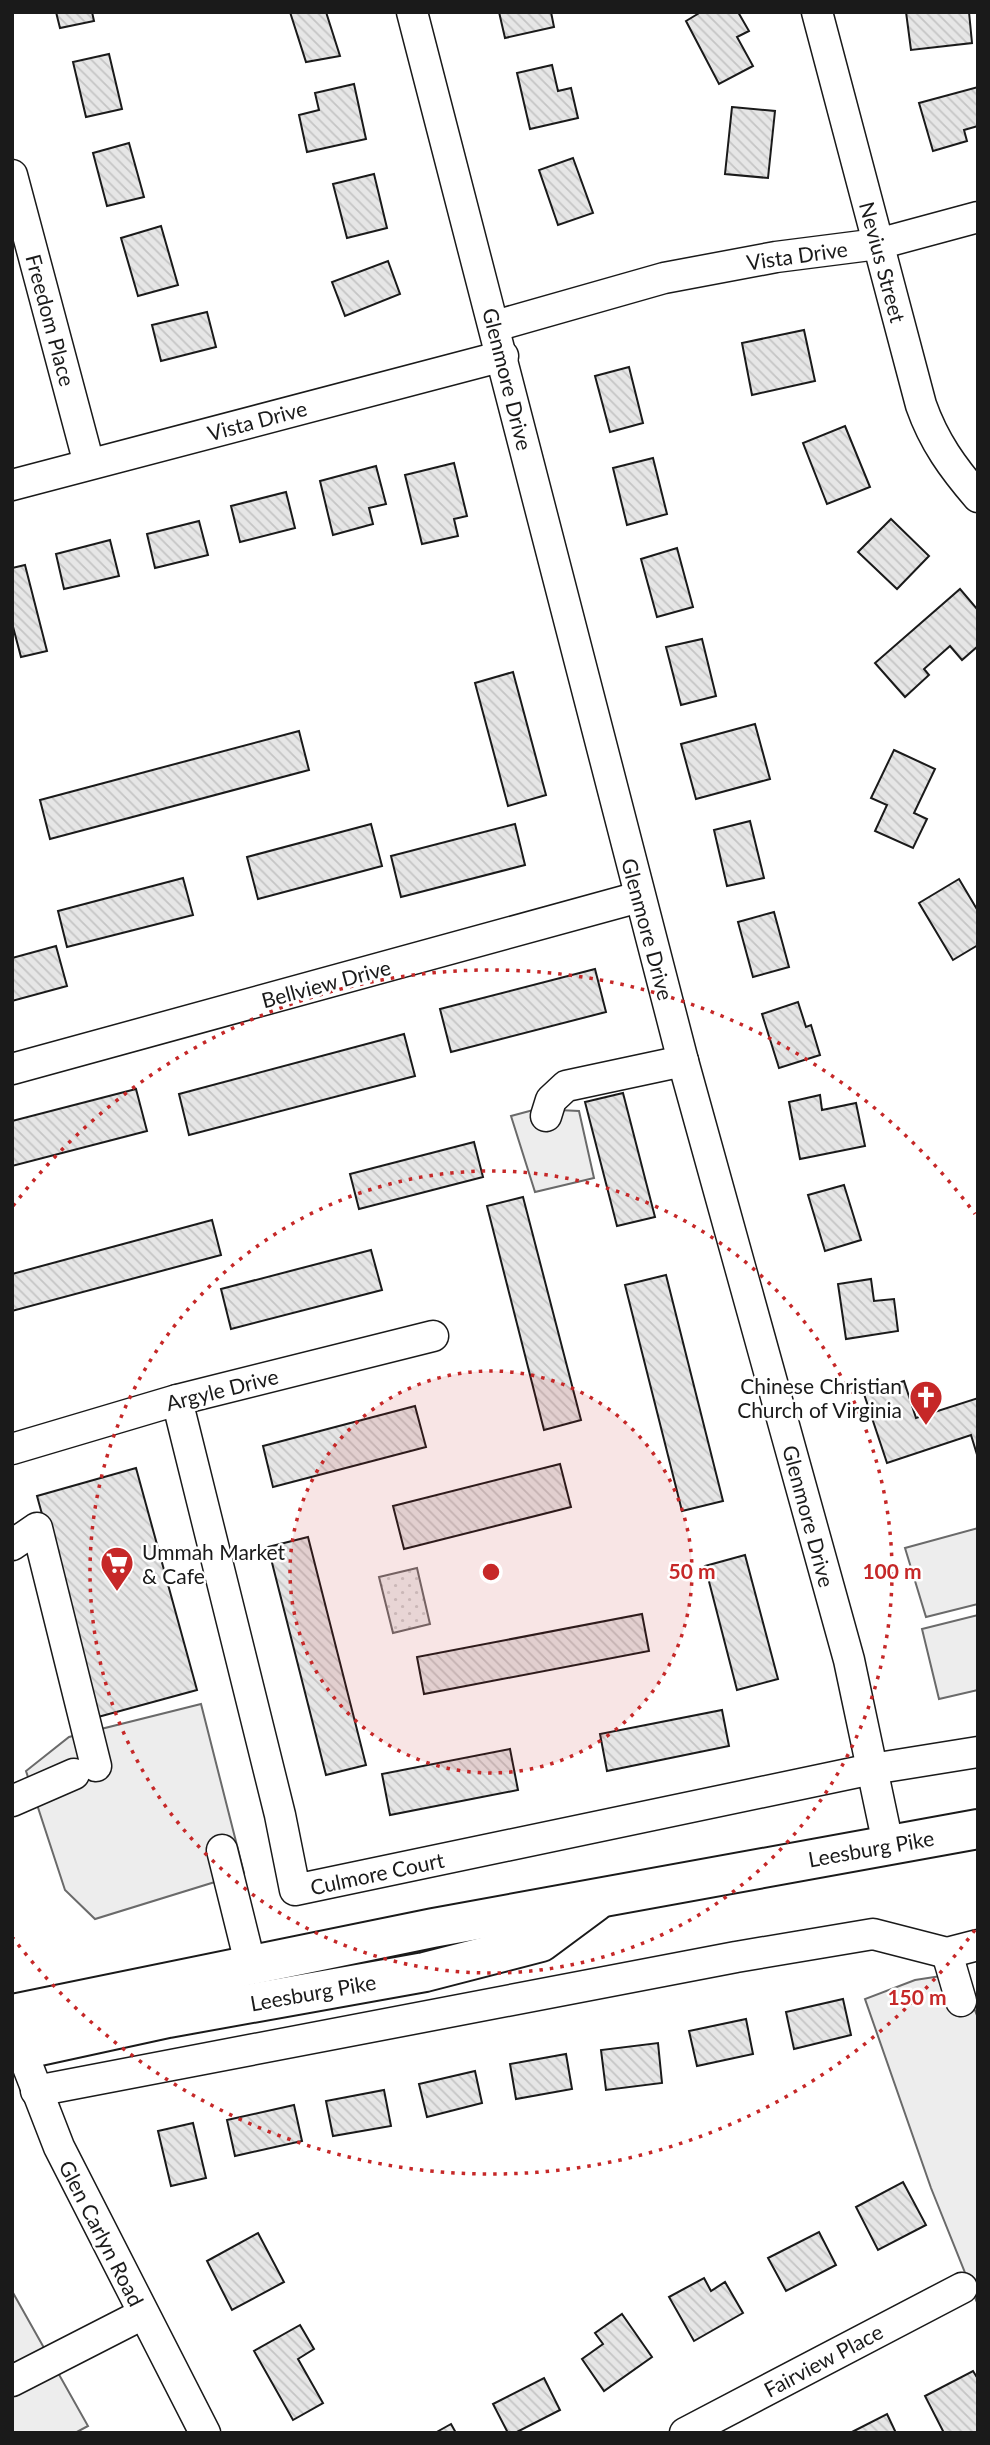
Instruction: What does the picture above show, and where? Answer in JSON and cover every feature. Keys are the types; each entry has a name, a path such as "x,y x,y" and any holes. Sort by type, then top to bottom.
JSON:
{"main road":[{"name":"Leesburg Pike","path":"12,2014 433,1928 978,1829"},
{"name":"Leesburg Pike","path":"15,2043 425,1972 541,1942 599,1899"}],"street":[{"name":"Glenmore Drive","path":"412,12 503,356 639,897 849,1660 888,1844"},
{"name":"Nevius Street","path":"817,12 929,430 948,463 978,497"},
{"name":"Freedom Place","path":"12,175 89,464"},
{"name":"Vista Drive","path":"495,326 696,271 878,244 978,217"},
{"name":"Vista Drive","path":"12,485 503,356"},
{"name":"Bellview Drive","path":"12,1069 639,897"},
{"path":"546,1116 551,1100 566,1086 683,1061"},
{"name":"Argyle Drive","path":"12,1449 177,1400 433,1336"},
{"name":"Culmore Court","path":"177,1400 277,1804 295,1890 872,1769"},
{"path":"12,1545 37,1528 85,1770 12,1801"},
{"path":"872,1769 978,1752"},
{"path":"222,1850 251,1967"},
{"path":"36,2091 696,1964 873,1934 947,1953 978,1945"},
{"path":"947,1953 961,2001"},
{"name":"Glen Carlyn Road","path":"15,2043 59,2147 205,2433"},
{"name":"Fairview Place","path":"685,2433 961,2288"},
{"path":"12,2381 143,2314"}],"shaded area":[{"path":"537,1109 579,1111 594,1178 535,1192 511,1116"},
{"path":"978,1528 978,1604 926,1617 905,1548"},
{"path":"417,1568 430,1624 393,1633 379,1577"},
{"path":"978,1615 978,1690 939,1699 922,1629"},
{"path":"201,1704 244,1873 95,1919 65,1890 26,1771 69,1737"},
{"path":"960,1973 978,2018 978,2305 931,2188 865,1999 915,1980"},
{"path":"12,2291 88,2426 75,2433 12,2433"}],"building":[{"path":"56,12 92,12 94,21 60,28"},
{"path":"290,12 326,12 340,56 306,62"},
{"path":"499,12 551,12 554,27 505,38"},
{"path":"701,12 738,12 749,31 737,37 753,66 719,84 686,21"},
{"path":"906,12 969,12 972,43 911,50"},
{"path":"109,54 122,109 86,117 73,62"},
{"path":"552,65 558,91 571,88 578,118 530,129 517,73"},
{"path":"354,84 366,139 307,152 299,115 319,110 315,93"},
{"path":"978,87 978,126 964,130 967,141 933,151 919,103"},
{"path":"732,107 775,111 768,178 725,174"},
{"path":"129,143 144,197 107,206 93,153"},
{"path":"573,158 593,213 558,225 539,170"},
{"path":"374,174 387,228 347,238 333,184"},
{"path":"161,226 178,285 138,296 121,238"},
{"path":"388,261 400,294 345,316 332,282"},
{"path":"207,312 216,347 161,361 152,325"},
{"path":"804,330 815,381 752,395 742,343"},
{"path":"629,367 643,423 610,432 595,376"},
{"path":"845,426 870,487 827,504 803,443"},
{"path":"653,458 667,514 627,525 613,468"},
{"path":"454,463 467,516 454,519 458,536 422,544 405,475"},
{"path":"376,466 386,504 369,508 373,524 333,535 320,481"},
{"path":"286,492 295,528 240,542 231,506"},
{"path":"891,519 929,556 897,589 858,552"},
{"path":"199,521 208,555 155,568 147,534"},
{"path":"110,540 119,576 64,589 56,554"},
{"path":"677,548 693,607 657,617 641,559"},
{"path":"25,565 47,651 21,657 12,623 12,568"},
{"path":"960,589 978,610 978,646 962,660 950,646 924,669 929,675 905,697 875,663"},
{"path":"702,639 716,696 681,705 666,647"},
{"path":"513,672 546,795 508,806 475,683"},
{"path":"755,724 770,779 696,799 681,744"},
{"path":"299,731 309,770 50,839 40,800"},
{"path":"894,750 935,769 914,813 927,819 913,848 875,831 887,805 871,798"},
{"path":"750,821 764,878 727,886 714,830"},
{"path":"371,824 382,866 258,899 247,857"},
{"path":"515,824 525,865 401,897 391,856"},
{"path":"183,878 193,915 67,947 58,911"},
{"path":"959,879 978,911 978,945 953,960 919,903"},
{"path":"774,912 789,967 753,977 738,922"},
{"path":"56,946 67,986 12,1001 12,958"},
{"path":"595,969 606,1012 451,1052 440,1009"},
{"path":"798,1002 806,1027 811,1025 820,1055 779,1068 762,1014"},
{"path":"404,1034 415,1076 189,1135 179,1094"},
{"path":"136,1089 147,1131 12,1166 12,1121"},
{"path":"623,1093 655,1217 617,1226 585,1102"},
{"path":"820,1095 822,1110 856,1103 865,1146 800,1159 789,1102"},
{"path":"474,1142 483,1177 359,1209 350,1174"},
{"path":"844,1185 861,1240 825,1251 808,1195"},
{"path":"523,1197 581,1420 544,1430 487,1206"},
{"path":"212,1220 221,1255 12,1311 12,1274"},
{"path":"371,1250 382,1290 231,1329 221,1289"},
{"path":"666,1275 723,1501 682,1511 625,1285"},
{"path":"871,1279 874,1301 894,1299 898,1331 846,1339 838,1284"},
{"name":"Chinese Christian Church of Virginia","path":"904,1381 916,1418 978,1398 978,1458 971,1435 887,1463 864,1394"},
{"path":"415,1406 426,1447 273,1487 263,1446"},
{"path":"560,1464 571,1507 404,1549 393,1506"},
{"name":"Ummah Market & Cafe","path":"136,1468 197,1690 98,1717 37,1496"},
{"path":"308,1537 366,1765 326,1775 268,1547"},
{"path":"745,1555 778,1679 737,1690 705,1566"},
{"path":"642,1614 649,1651 424,1694 417,1657"},
{"path":"722,1710 729,1746 607,1771 600,1734"},
{"path":"510,1749 518,1790 390,1815 382,1774"},
{"path":"843,1999 851,2035 794,2049 786,2012"},
{"path":"746,2019 753,2054 697,2066 689,2031"},
{"path":"658,2043 662,2083 606,2090 601,2050"},
{"path":"566,2054 572,2089 516,2099 510,2064"},
{"path":"475,2071 482,2103 427,2117 419,2084"},
{"path":"384,2090 391,2126 333,2136 326,2101"},
{"path":"294,2105 302,2141 235,2156 227,2120"},
{"path":"193,2123 206,2178 171,2186 158,2131"},
{"path":"903,2182 926,2225 878,2250 856,2207"},
{"path":"819,2232 836,2265 786,2291 768,2258"},
{"path":"258,2233 284,2282 232,2310 207,2261"},
{"path":"704,2278 711,2291 725,2282 743,2313 694,2341 669,2297"},
{"path":"622,2314 652,2357 604,2391 582,2359 603,2344 595,2333"},
{"path":"300,2325 314,2349 298,2359 323,2403 293,2420 254,2351"},
{"path":"973,2371 978,2379 978,2433 944,2433 925,2396"},
{"path":"544,2378 560,2410 515,2433 508,2433 493,2404"},
{"path":"887,2414 896,2433 850,2433"},
{"path":"451,2424 456,2433 435,2433"}],"place":[{"name":"Chinese Christian Church of Virginia","path":"926,1427"},
{"name":"Ummah Market & Cafe","path":"117,1593"}]}
